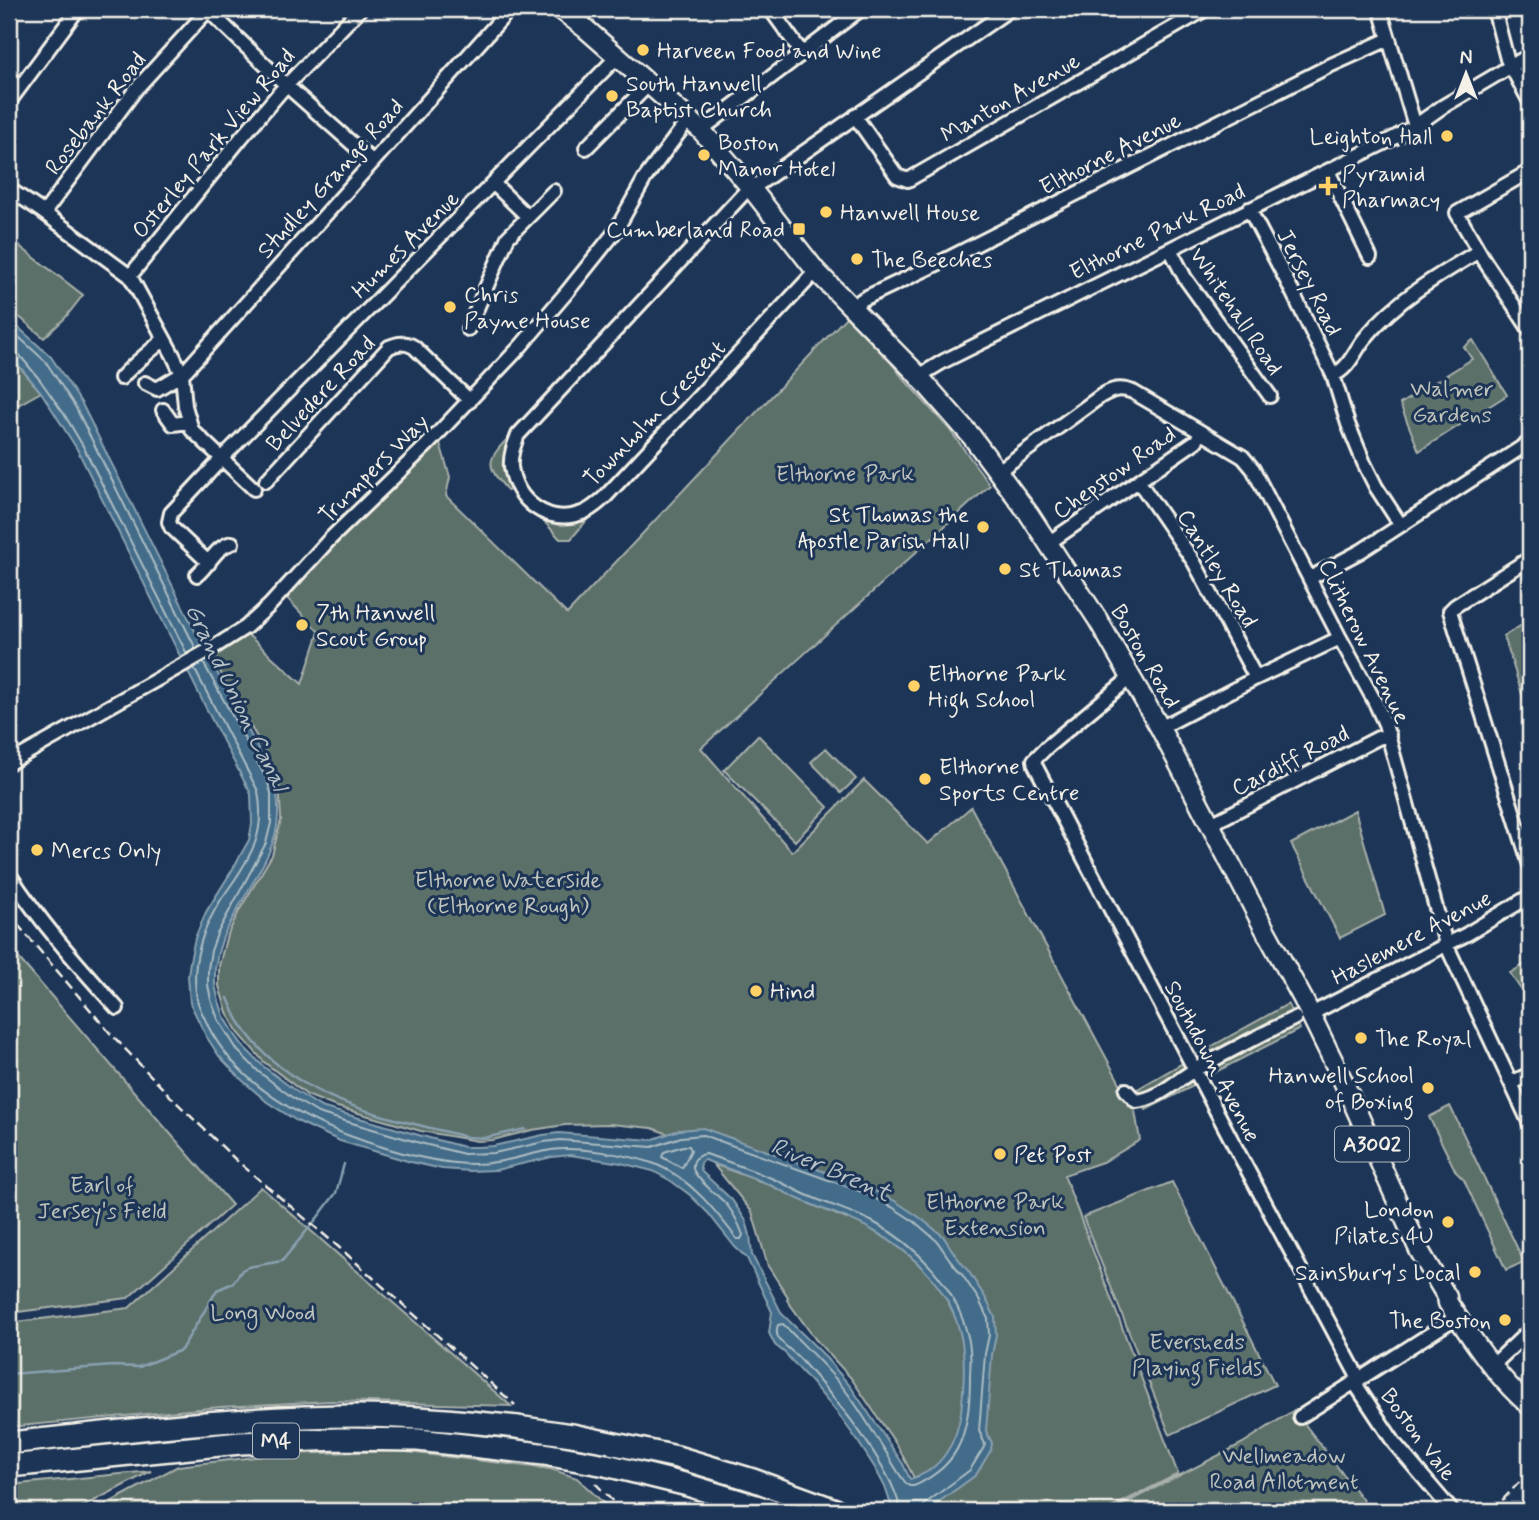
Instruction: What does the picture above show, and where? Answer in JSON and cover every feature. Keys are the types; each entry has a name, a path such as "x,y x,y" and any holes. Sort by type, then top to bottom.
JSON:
{"highway":[{"name":"M4","path":"9,1443 211,1423 312,1417 428,1419 517,1427 645,1449 753,1480 838,1511"},
{"name":"M4","path":"9,1466 240,1443 339,1439 418,1440 544,1454 606,1465 684,1484 772,1511"}],"main road":[{"name":"Boston Road","path":"559,9 586,29 616,58 695,124 751,188 816,271 919,376 972,437 1029,514 1098,620 1160,728 1262,924 1303,1016 1345,1085 1419,1250 1448,1303 1492,1366"},
{"name":"A3002","path":"1492,1366 1530,1406"}],"street":[{"path":"9,102 78,9"},
{"path":"208,9 286,85 373,162"},
{"name":"Rosebank Road","path":"44,213 136,89 208,9"},
{"name":"Osterley Park View Road","path":"130,276 286,85 360,9"},
{"name":"Studley Grange Road","path":"181,374 510,9"},
{"path":"773,9 771,10 802,53"},
{"name":"Trumpers Way","path":"9,763 211,649 269,607 329,540 470,401 520,347 615,232 645,178 695,124 802,53 861,9"},
{"path":"751,188 1010,9"},
{"name":"Manton Avenue","path":"855,116 897,176 908,180 1206,9"},
{"path":"1380,9 1415,126"},
{"path":"1493,9 1507,59 1530,102"},
{"name":"Elthorne Avenue","path":"852,307 863,299 1389,38"},
{"name":"Elthorne Park Road","path":"919,376 944,360 1415,126 1530,55"},
{"name":"Humes Avenue","path":"209,563 171,527 169,517 222,459 616,58"},
{"path":"586,148 649,85"},
{"path":"1328,171 1370,257"},
{"path":"1530,171 1457,213 1530,330"},
{"path":"494,184 528,216"},
{"name":"Townholm Crescent","path":"751,188 745,191 518,435 512,452 511,466 516,484 525,500 551,515 565,516 581,514 605,498 816,271"},
{"path":"9,189 130,276 181,374 192,430 254,489"},
{"path":"468,329 508,237 554,191"},
{"name":"Jersey Road","path":"1248,209 1333,375 1348,424 1364,463 1400,524"},
{"name":"Whitehall Road","path":"1170,249 1185,278 1270,396"},
{"path":"1333,375 1343,369 1364,339 1404,299 1479,251"},
{"path":"121,378 134,362 143,358 164,339"},
{"name":"Belvedere Road","path":"266,481 389,348 398,343 414,347 470,401"},
{"path":"145,383 157,388 181,374"},
{"name":"Clitherow Avenue","path":"997,472 1101,396 1113,389 1123,388 1243,457 1254,469 1375,702 1389,735 1446,944 1530,1124"},
{"path":"163,410 176,429 189,422"},
{"name":"Chepstow Road","path":"1048,544 1196,441 1202,433"},
{"path":"1310,578 1361,551 1530,442"},
{"name":"Cantley Road","path":"1139,481 1194,562 1256,678"},
{"path":"197,575 222,546 232,543"},
{"path":"1530,558 1450,611 1530,865"},
{"path":"1160,728 1340,638"},
{"name":"Southdown Avenue","path":"1131,677 1031,761 1356,1381"},
{"name":"Cardiff Road","path":"1211,824 1366,744 1389,735"},
{"path":"9,874 76,962 117,1008"},
{"name":"Haslemere Avenue","path":"1126,1090 1136,1101 1153,1097 1194,1069 1446,944 1530,896"},
{"path":"1511,1083 1530,1074"},
{"path":"1300,1417 1457,1317"},
{"path":"1492,1366 1530,1330"},
{"name":"Boston Vale","path":"1356,1381 1395,1444 1452,1511"}],"green space":[{"path":"18,245 83,295 65,318 44,338 9,308 9,256"},
{"name":"Elthorne Waterside (Elthorne Rough)","path":"846,317 874,340 903,378 949,429 990,485 701,748 792,852 864,780 928,844 971,807 1135,1111 1140,1140 1105,1161 1064,1175 1178,1474 1105,1511 927,1511 929,1508 918,1476 914,1478 898,1447 851,1378 816,1340 787,1300 788,1297 768,1266 752,1212 713,1164 768,1184 847,1219 859,1204 652,1128 610,1124 565,1125 477,1141 421,1131 334,1106 307,1095 264,1062 237,1031 227,1012 219,986 219,966 226,938 272,855 281,820 279,780 213,658 247,634 302,684 319,632 285,596 327,549 440,443 450,477 446,496 567,614"},
{"name":"Walmer Gardens","path":"1473,340 1507,395 1419,451 1400,404 1472,359 1464,347"},
{"path":"9,354 41,392 9,410"},
{"path":"511,435 505,462 511,489 508,491 495,474 492,462 497,450"},
{"path":"592,514 571,539 560,539 539,516"},
{"path":"1530,620 1530,720 1504,636"},
{"path":"758,735 828,807 795,841 724,770"},
{"path":"826,748 856,779 841,793 811,762"},
{"path":"1355,810 1385,915 1340,938 1291,844"},
{"name":"Earl of Jersey's Field","path":"9,947 232,1205 128,1298 9,1313"},
{"path":"1530,961 1530,1003 1510,973"},
{"path":"1288,1004 1300,1029 1208,1076 1198,1054"},
{"path":"1183,1063 1195,1085 1146,1110 1136,1090"},
{"path":"1450,1106 1524,1262 1506,1270 1464,1180 1456,1172 1429,1117"},
{"name":"Eversheds Playing Fields","path":"1172,1182 1275,1385 1170,1435 1083,1217"},
{"name":"Long Wood","path":"261,1187 511,1406 330,1401 221,1407 9,1427 9,1323 129,1308"},
{"name":"Wellmeadow Road Allotment","path":"1294,1410 1371,1511 1110,1511 1243,1443"},
{"path":"398,1451 551,1469 577,1478 612,1511 94,1511 178,1466 281,1454"},
{"path":"151,1471 75,1511 9,1511 9,1485"}],"water":[{"path":"9,319 51,357 82,404 200,641 274,778 278,812 274,839 223,937 215,969 215,985 224,1016 244,1047 263,1066 321,1107 464,1147 493,1146 559,1133 651,1140 679,1130 703,1128 867,1187 895,1201 943,1236 969,1272 995,1317 996,1335 986,1431 992,1443 991,1450 976,1475 926,1511 893,1511 885,1487 857,1440 811,1382 775,1345 769,1333 772,1312 747,1258 690,1195 653,1171 570,1155 496,1170 442,1169 411,1162 340,1141 297,1121 267,1102 219,1056 190,1003 188,976 195,938 206,912 249,840 252,824 251,794 77,449 41,392 9,354","holes":["705,1160 762,1181 864,1226 902,1249 939,1288 949,1304 961,1337 964,1384 956,1434 946,1454 930,1469 910,1479 903,1464 851,1387 821,1352 782,1314 752,1255 746,1221 732,1200 702,1172 700,1167"]}],"waterway":[{"path":"228,998 238,1020 261,1049 285,1071 312,1088 341,1101 467,1137 484,1138 525,1129"},
{"path":"9,1374 113,1366 139,1367 181,1350 217,1290 233,1283 242,1270 248,1267 282,1261 336,1193 344,1164"}],"railway":[{"path":"9,911 110,1033 173,1099 236,1160 341,1249 515,1405"},
{"path":"1492,1511 1530,1471"},
{"path":"595,1483 622,1511"}],"place":[{"name":"Harveen Food and Wine","path":"643,50"},
{"name":"South Hanwell Baptist Church","path":"612,96"},
{"name":"Leighton Hall","path":"1447,136"},
{"name":"Boston Manor Hotel","path":"704,155"},
{"name":"Pyramid Pharmacy","path":"1328,186"},
{"name":"Hanwell House","path":"826,212"},
{"name":"Cumberland Road","path":"799,229"},
{"name":"The Beeches","path":"857,259"},
{"name":"Chris Payne House","path":"450,307"},
{"name":"St Thomas the Apostle Parish Hall","path":"983,527"},
{"name":"St Thomas","path":"1005,569"},
{"name":"7th Hanwell Scout Group","path":"302,625"},
{"name":"Elthorne Park High School","path":"914,686"},
{"name":"Elthorne Sports Centre","path":"925,779"},
{"name":"Mercs Only","path":"37,850"},
{"name":"Hind","path":"756,991"},
{"name":"The Royal","path":"1361,1038"},
{"name":"Hanwell School of Boxing","path":"1428,1088"},
{"name":"Pet Post","path":"1000,1154"},
{"name":"London Pilates 4U","path":"1448,1222"},
{"name":"Sainsbury's Local","path":"1475,1272"},
{"name":"The Boston","path":"1505,1320"}],"park label":[{"name":"Elthorne Park","path":"845,473"},
{"name":"Elthorne Park Extension","path":"995,1214"}],"water label":[{"name":"Grand Union Canal","path":"237,697"},
{"name":"River Brent","path":"831,1169"}]}
